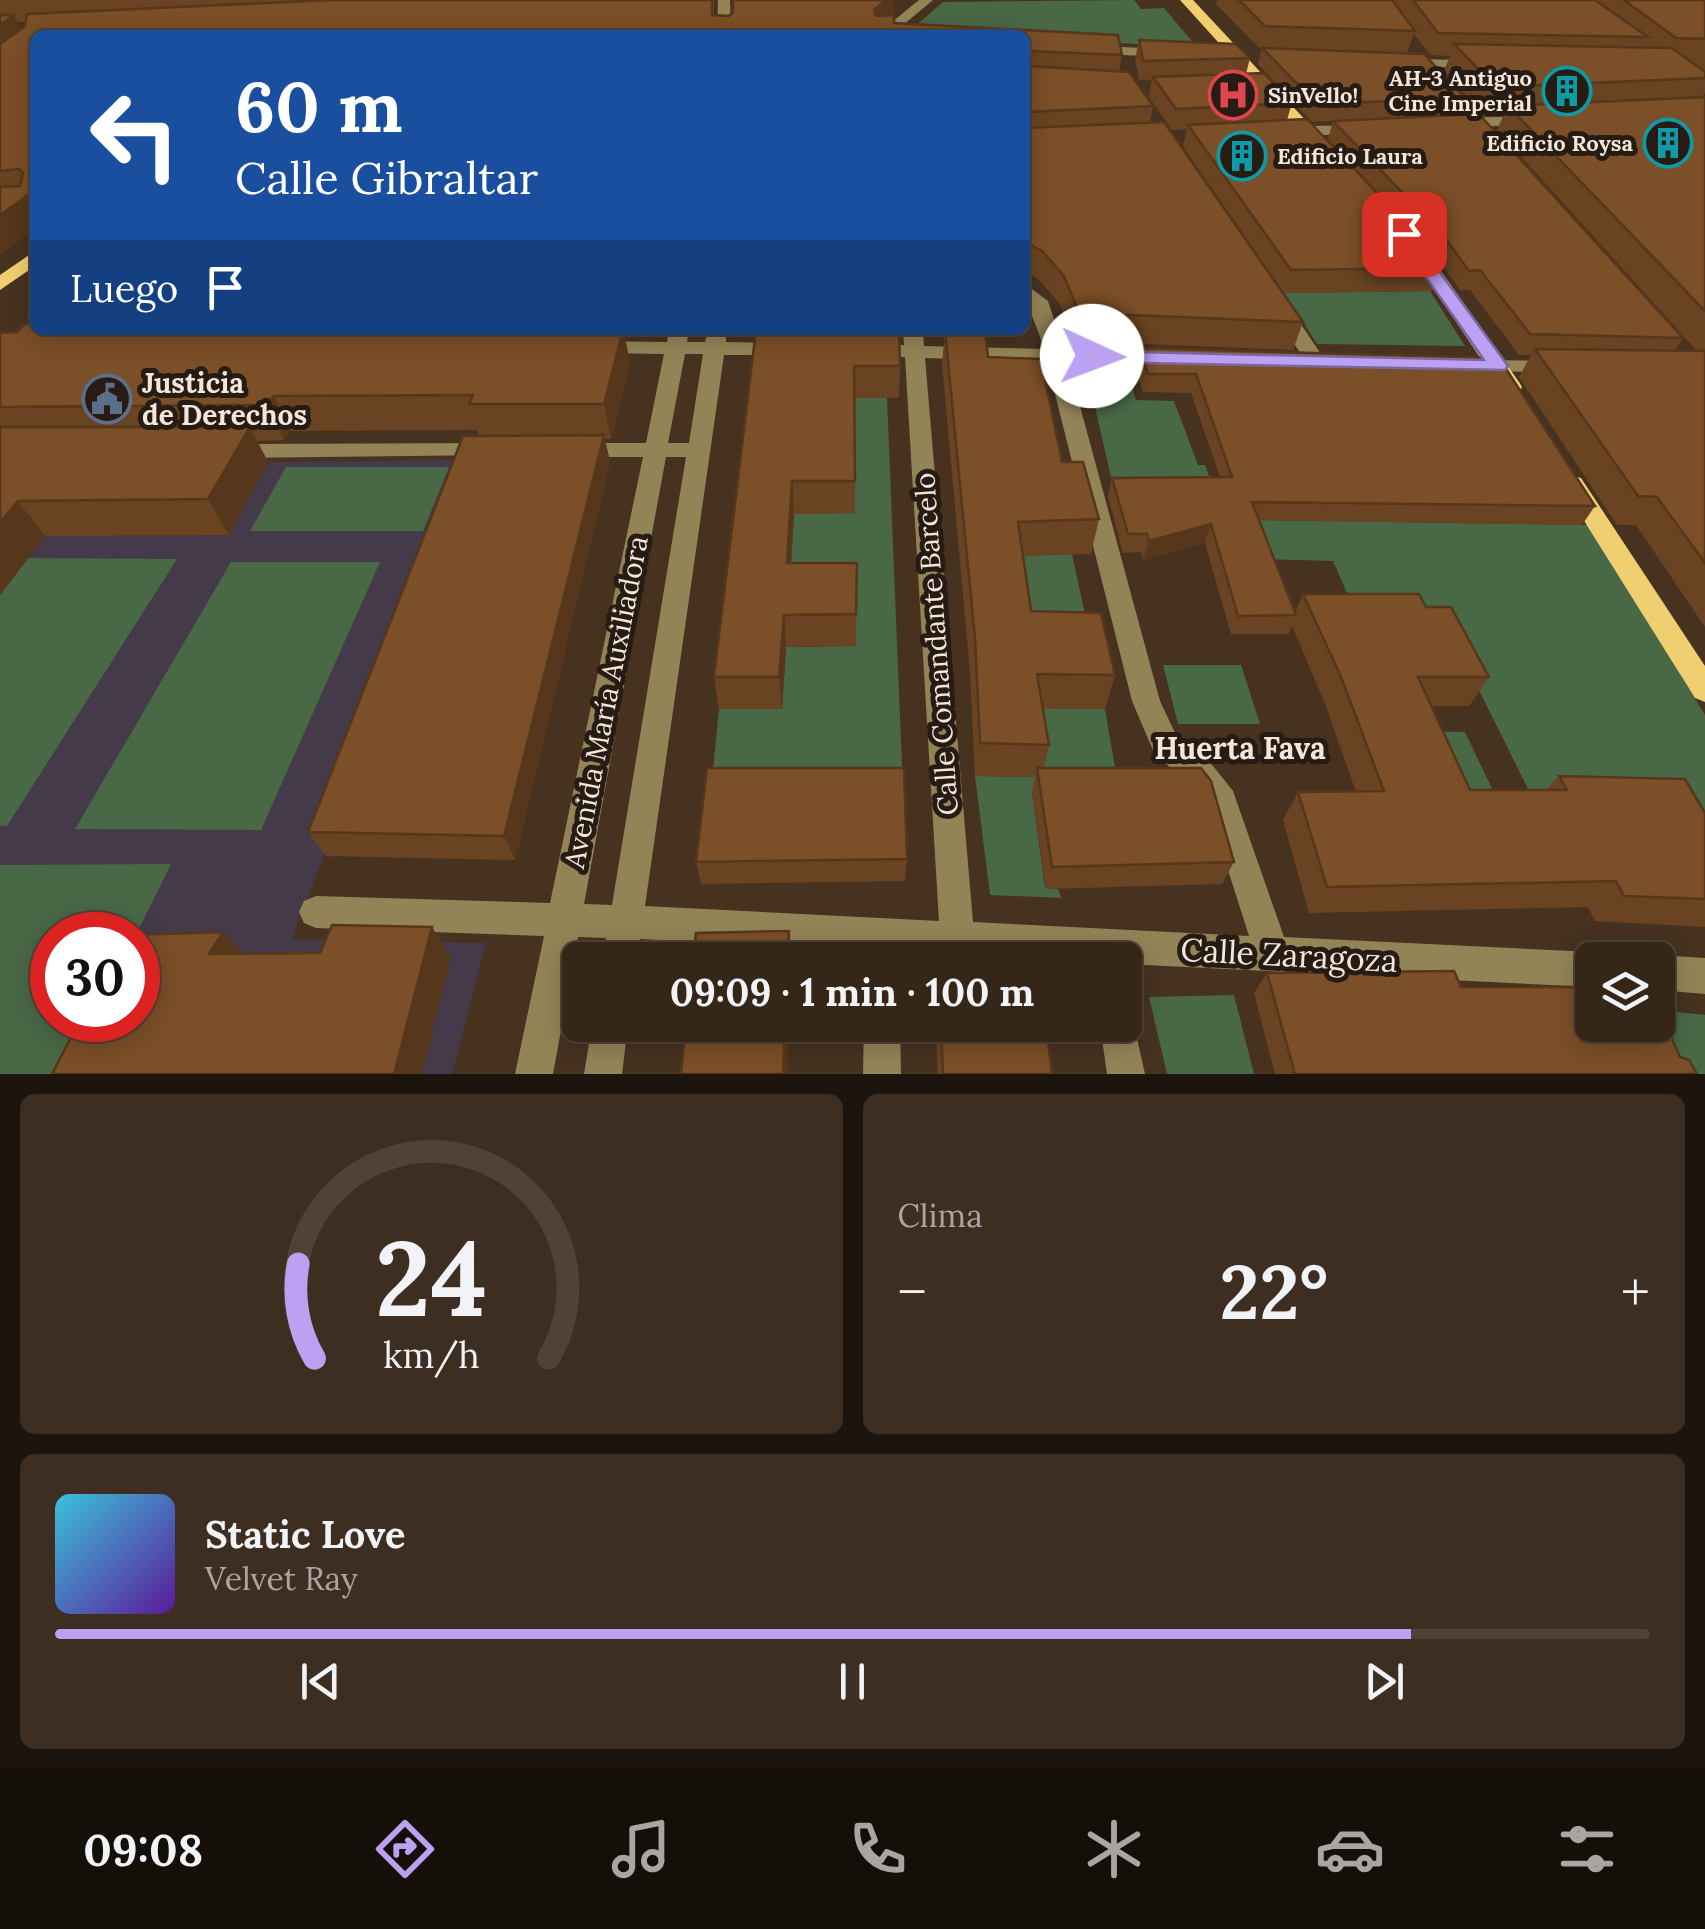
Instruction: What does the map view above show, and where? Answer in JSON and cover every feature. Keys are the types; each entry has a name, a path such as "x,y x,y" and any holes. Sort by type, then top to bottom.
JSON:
{"main road":[{"path":"1186,0 1238,56 1256,85 1296,131 1331,156"},
{"path":"1404,234 1519,399"},
{"path":"0,284 30,261"},
{"path":"1560,464 1705,690"}],"street":[{"path":"724,0 724,30"},
{"path":"889,30 928,0"},
{"path":"1413,47 1436,78"},
{"path":"1030,48 1123,58 1180,54"},
{"path":"1218,56 1256,57"},
{"path":"1387,62 1502,64"},
{"path":"1462,107 1488,136"},
{"path":"1437,124 1549,119"},
{"path":"1296,131 1381,127"},
{"path":"1030,296 1043,310 1056,355 1146,701 1166,746 1202,774 1222,801 1272,954"},
{"path":"1274,299 1317,363"},
{"path":"576,347 678,338 824,349 914,340 1056,355 1184,359"},
{"name":"Avenida María Auxiliadora","path":"534,1074 678,338"},
{"name":"Avenida María Auxiliadora","path":"623,942 716,339"},
{"name":"Calle Comandante Barcelo","path":"914,340 957,938"},
{"path":"1445,366 1578,368"},
{"path":"196,451 510,450"},
{"path":"547,450 698,450"},
{"name":"Calle Zaragoza","path":"316,912 626,922 830,942"},
{"name":"Calle Zaragoza","path":"923,942 957,938 997,942"},
{"name":"Calle Zaragoza","path":"1142,953 1272,954 1575,969"},
{"path":"1675,975 1705,976"},
{"path":"603,1074 608,1042"},
{"path":"882,1042 882,1074"},
{"path":"1121,1042 1126,1074"}],"shaded area":[{"path":"473,460 292,939 486,943 452,1074 0,1074 0,536 228,535 269,462"}],"green space":[{"path":"1134,0 1141,9 1164,8 1196,46 1030,40 1030,30 911,30 943,2"},
{"path":"1430,291 1465,346 1317,344 1285,293"},
{"path":"1087,373 1128,373 1136,400 1174,401 1198,465 1205,465 1221,508 1118,507"},
{"path":"753,397 887,398 903,791 711,791 719,709 782,709 786,647 855,646 789,595 794,514 855,513"},
{"path":"286,467 449,467 423,531 250,531"},
{"path":"1249,520 1589,525 1705,715 1705,894 1535,803 1446,624 1360,623 1333,561 1265,559"},
{"path":"1072,554 1092,647 1025,645 1012,556"},
{"path":"28,558 177,559 7,826 0,826 0,595"},
{"path":"231,562 380,562 261,830 75,829"},
{"path":"1163,665 1241,665 1260,724 1178,724"},
{"path":"1030,708 1105,709 1119,791 1032,792 1045,887 1058,889 1061,898 990,895 975,776 1041,777"},
{"path":"1411,731 1465,732 1506,818 1449,817"},
{"path":"171,864 147,912 30,912 30,1042 84,1042 69,1074 0,1074 0,865"},
{"path":"1234,995 1254,1074 1167,1074 1149,997"},
{"path":"1675,1012 1705,1015 1705,1074 1659,1074 1658,1042 1675,1042"}],"building":[{"path":"332,0 712,0 712,15 729,16 733,0 886,0 874,10 876,16 894,15 894,23 1025,30 30,30 30,194 0,215 0,187 20,186 23,173 19,169 0,171 0,44 25,26 27,14"},
{"path":"1239,0 1392,0 1415,31 1265,26"},
{"path":"1413,0 1595,0 1648,37 1438,33"},
{"path":"1624,0 1705,0 1705,39 1676,38"},
{"path":"0,15 14,15 0,25"},
{"path":"1030,30 1118,35 1122,55 1030,51"},
{"path":"1139,40 1236,44 1250,58 1143,61"},
{"path":"1454,44 1672,48 1705,72 1705,78 1496,87"},
{"path":"1262,48 1424,54 1465,98 1317,104"},
{"path":"1030,66 1129,72 1153,106 1030,112"},
{"path":"1264,73 1292,103 1176,109 1153,77"},
{"path":"1705,97 1705,311 1508,106"},
{"path":"1479,114 1683,338 1530,334 1480,270 1469,271 1441,232 1333,121"},
{"path":"1307,119 1423,242 1442,268 1291,270 1188,125"},
{"path":"1164,122 1303,322 1079,313 1064,276 1042,251 1030,245 1030,128"},
{"path":"30,324 30,335 622,335 604,404 469,404 473,395 274,396 267,405 0,407 0,333 17,332"},
{"path":"755,335 899,335 900,366 854,366 855,481 792,481 787,563 857,563 856,614 784,615 779,677 714,677"},
{"path":"945,335 985,335 988,357 1041,359 1062,462 1083,462 1099,519 1018,522 1031,611 1101,613 1115,675 1037,674 1049,745 980,743 975,638"},
{"path":"1139,348 1499,358 1595,506 1252,502 1296,615 1238,616 1211,524 1149,541 1147,534 1128,534 1112,478 1232,477 1196,374 1148,374"},
{"path":"1535,349 1705,351 1705,563 1657,497 1638,496"},
{"path":"0,427 250,427 208,499 18,501 0,522"},
{"path":"604,435 504,836 308,832 463,436"},
{"path":"1303,594 1419,594 1426,607 1451,607 1489,677 1418,677 1470,790 1567,790 1559,776 1685,779 1705,813 1705,899 1624,896 1616,881 1327,887 1298,792 1384,791 1341,677"},
{"path":"707,768 904,768 907,859 696,862"},
{"path":"1037,768 1201,768 1211,781 1234,862 1052,867"},
{"path":"332,925 432,927 394,1074 52,1074 69,1042 160,1042 160,934 223,932 209,954 320,953"},
{"path":"789,931 789,942 695,942 696,933"},
{"path":"1454,971 1461,987 1575,987 1575,1042 1673,1042 1680,1057 1689,1060 1697,1074 1295,1074 1267,973"},
{"path":"684,1042 784,1042 783,1074 681,1074"},
{"path":"942,1042 1048,1042 1052,1074 943,1074"}],"place":[{"name":"AH-3 Antiguo Cine Imperial","path":"1567,91"},
{"name":"SinVello!","path":"1233,95"},
{"name":"Edificio Roysa","path":"1668,143"},
{"name":"Edificio Laura","path":"1242,156"},
{"name":"Justicia de Derechos","path":"107,399"}],"district":[{"name":"Huerta Fava","path":"1240,748"}],"route":[{"path":"1092,356 1498,366 1404,234"}]}
